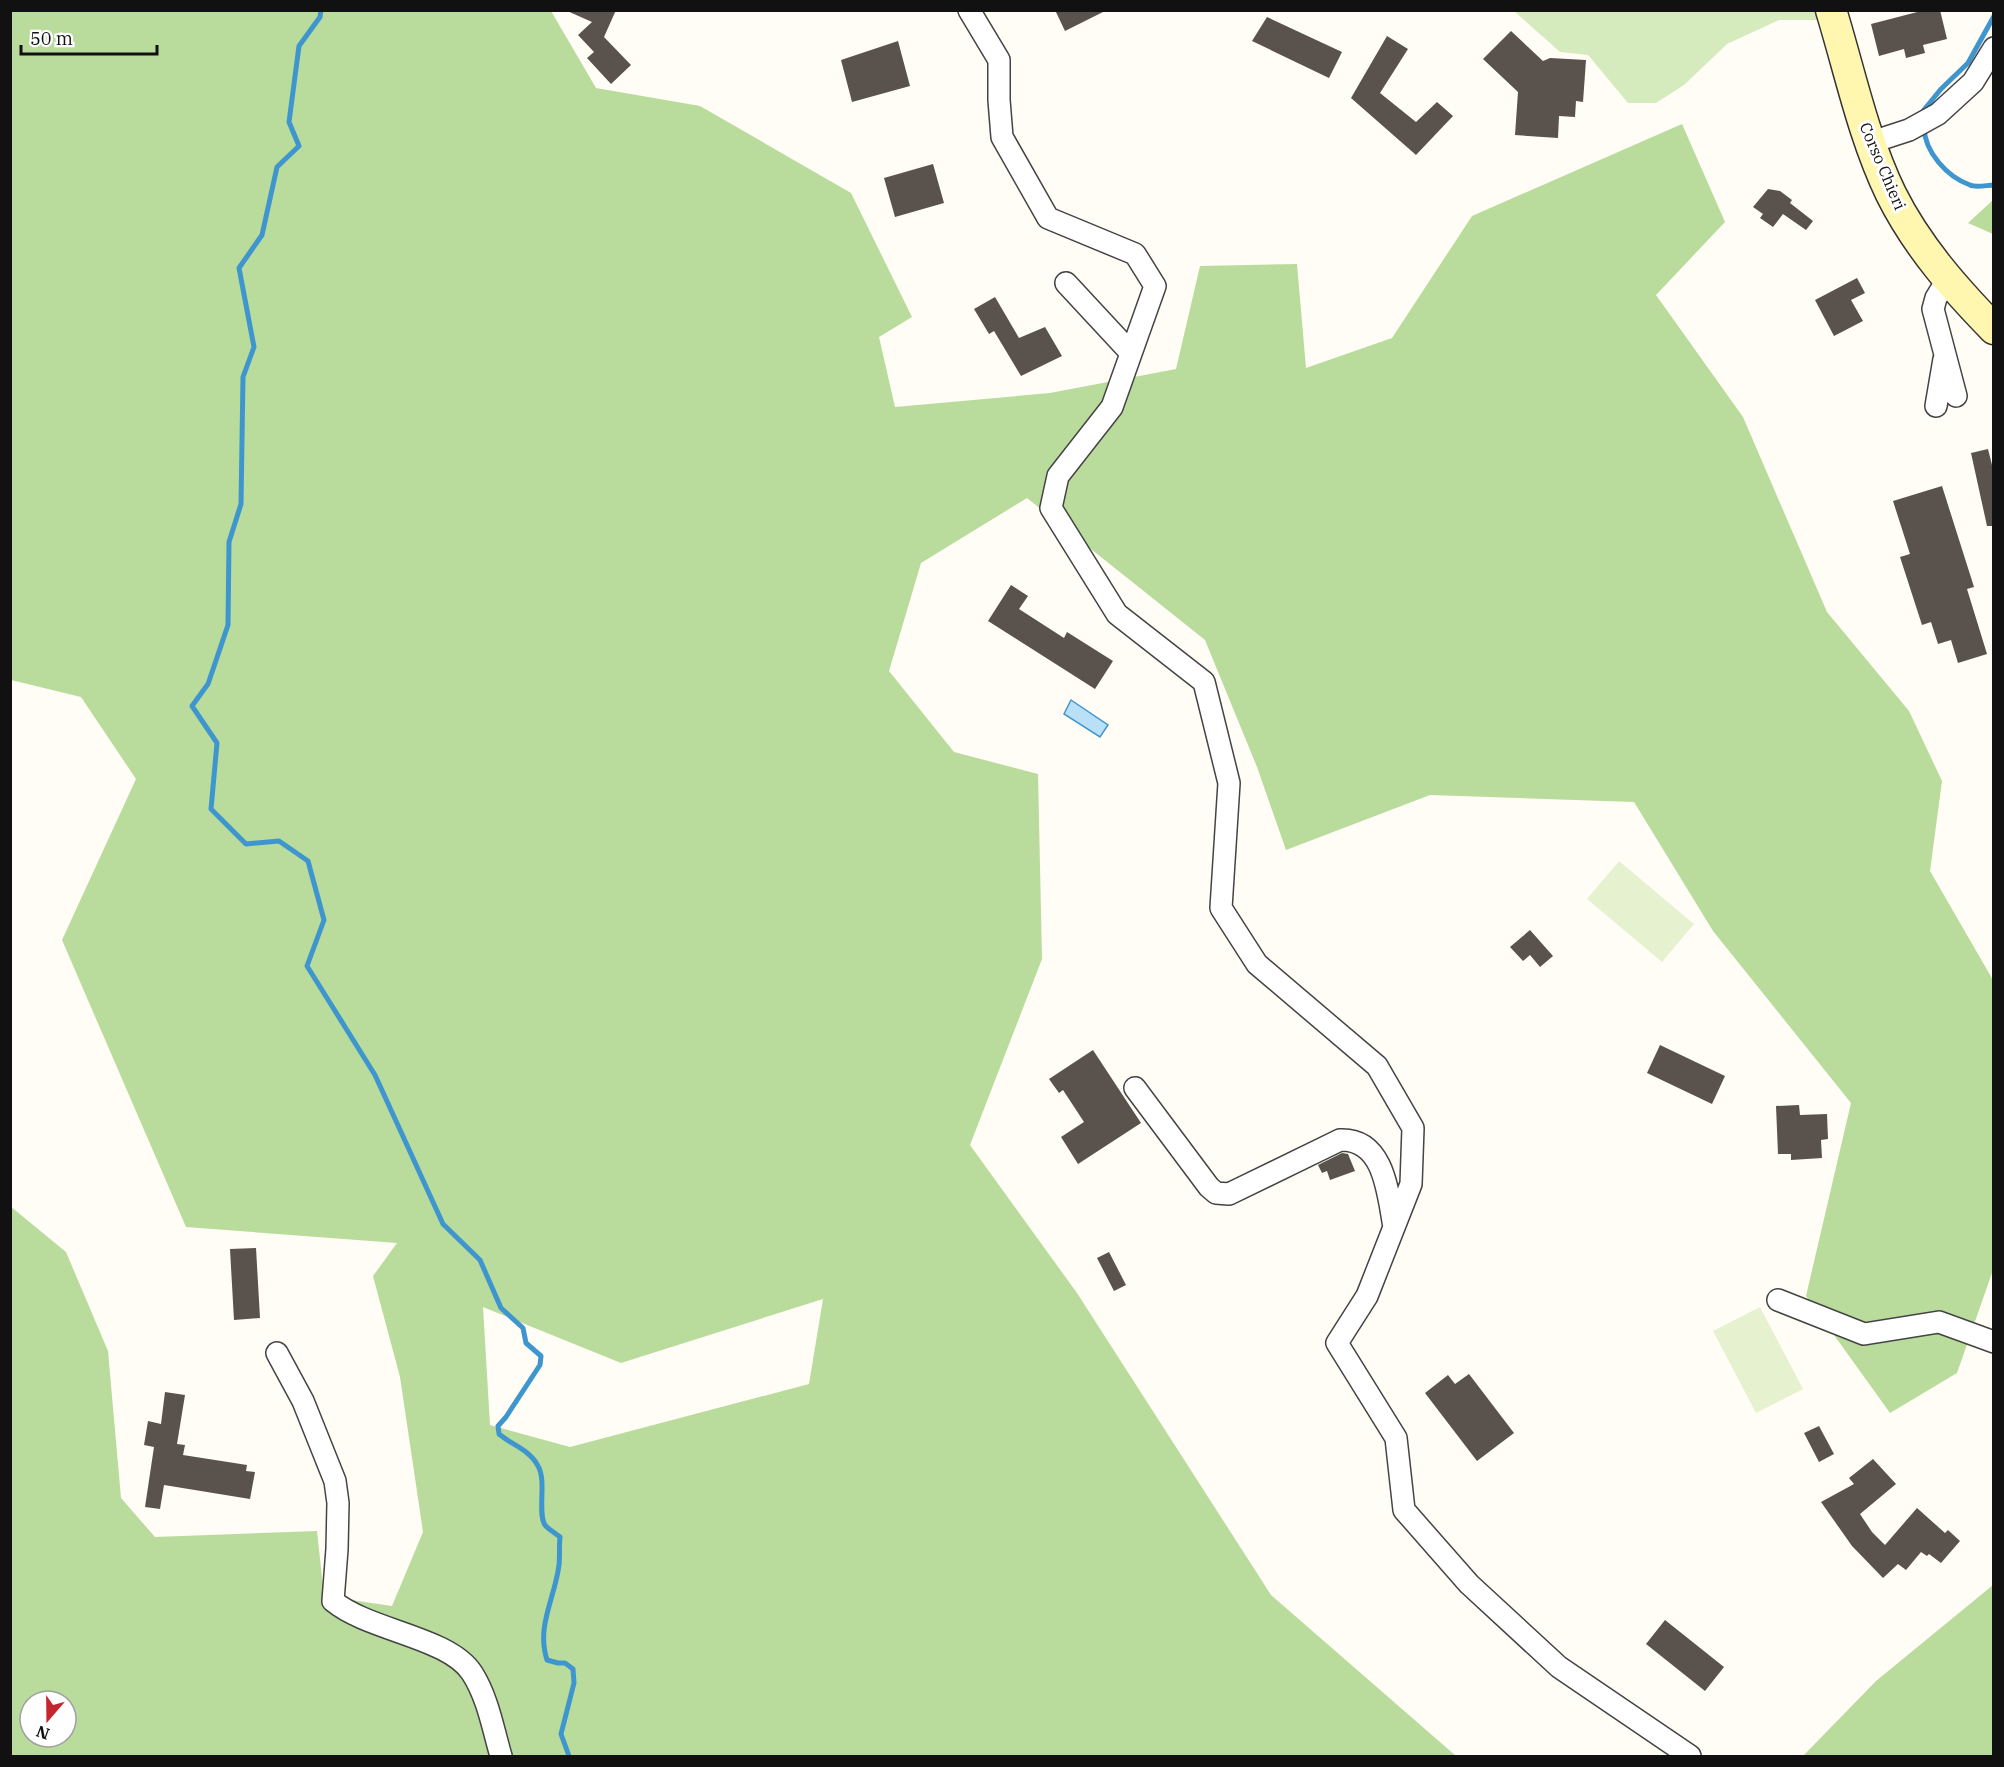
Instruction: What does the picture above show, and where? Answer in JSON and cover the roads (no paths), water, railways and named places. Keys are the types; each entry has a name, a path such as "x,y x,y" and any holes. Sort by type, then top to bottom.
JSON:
{"main road":[{"name":"Corso Chieri","path":"1831,10 1869,143 1891,195 1947,280 1994,329"}],"street":[{"path":"969,10 999,60 1002,137 1048,218 1136,254 1155,286 1112,406 1059,476 1051,508 1117,614 1204,682 1228,783 1221,908 1257,964 1377,1066 1413,1128 1411,1184 1367,1296 1337,1343 1396,1438 1404,1510 1468,1584 1559,1667 1690,1756"},
{"path":"1869,143 1909,130 1938,114 1973,82 1994,48"},
{"path":"1947,280 1936,298 1933,309 1956,396"},
{"path":"1066,283 1131,353"},
{"path":"1936,406 1941,364 1945,355"},
{"path":"1135,1088 1209,1187 1216,1193 1229,1194 1340,1140 1361,1144 1371,1152 1380,1168 1385,1181 1394,1228"},
{"path":"1778,1300 1864,1334 1939,1322 1994,1342"},
{"path":"277,1353 303,1401 335,1481 338,1503 333,1601 342,1609 361,1619 436,1646 455,1656 471,1671 483,1696 501,1756"}],"water":[{"path":"1071,700 1108,725 1100,737 1064,714"}],"waterway":[{"path":"321,10 320,17 299,46 289,122 299,146 277,167 262,235 239,268 254,347 243,377 241,504 229,542 228,625 208,684 192,706 217,743 211,809 246,844 279,841 308,861 324,920 307,966 375,1075 443,1224 480,1260 501,1308 523,1328 526,1343 541,1356 540,1365 498,1426 499,1434 535,1460 541,1472 543,1520 545,1525 560,1537 559,1565 547,1612 544,1648 547,1660 565,1663 573,1669 574,1683 561,1734 569,1756"},
{"path":"1923,116 1923,111 1941,89 1968,63 1994,16"},
{"path":"1924,128 1928,146 1953,176 1972,186 1994,185"}]}
